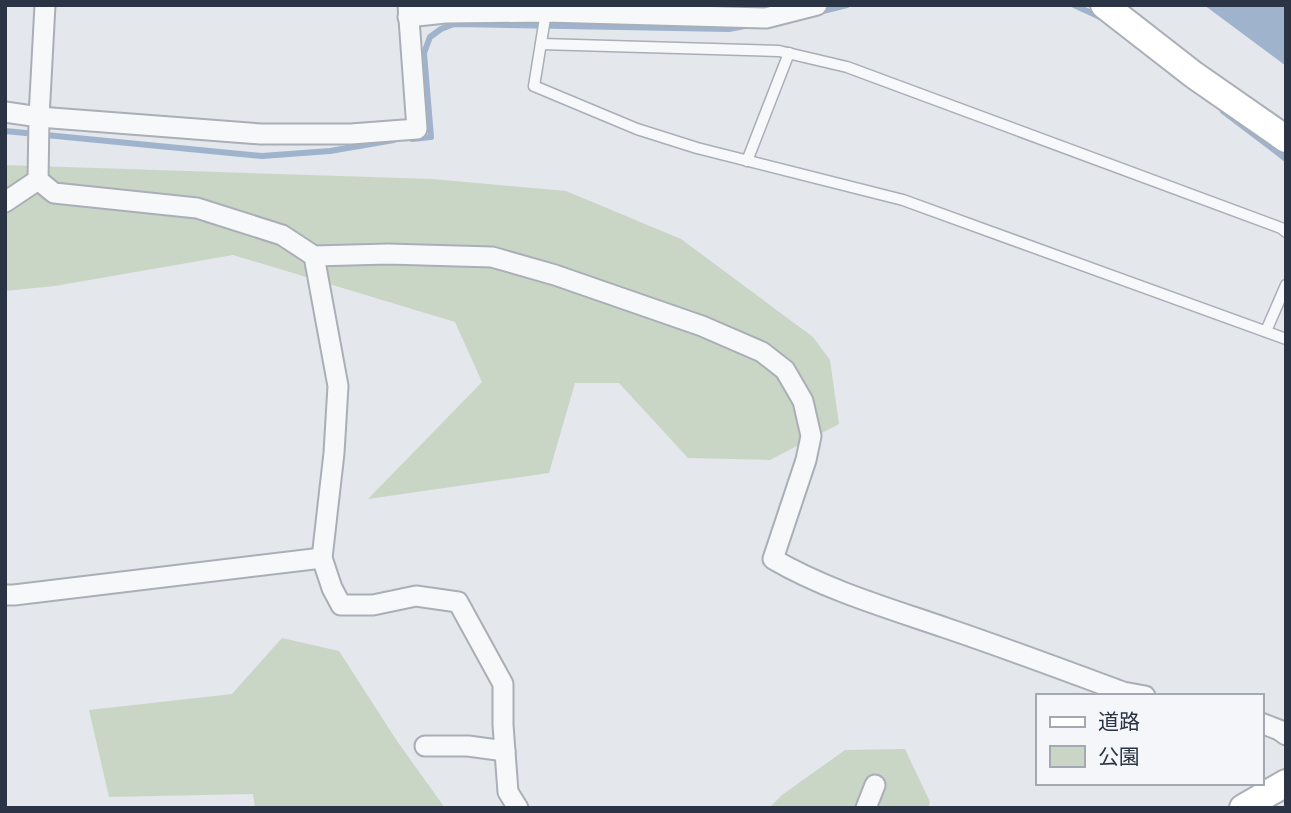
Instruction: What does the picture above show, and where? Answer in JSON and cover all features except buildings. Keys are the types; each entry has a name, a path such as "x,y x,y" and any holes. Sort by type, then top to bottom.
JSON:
{"street":[{"path":"38,180 44,5"},
{"path":"5,112 261,134 351,134 417,129 408,11 766,18 817,5"},
{"path":"1104,5 1194,75 1286,139"},
{"path":"5,202 38,180"},
{"path":"38,180 54,193 197,208 282,234 314,256 388,254 492,257 555,275 702,326 762,352 785,370 803,401 811,436 806,460 773,559 796,573 867,601 1134,694"},
{"path":"314,256 338,386 334,453 322,558 332,588 341,605 373,605 416,596 458,602 503,684 508,792 518,808"},
{"path":"5,595 322,558"},
{"path":"1263,724 1286,735"},
{"path":"425,746 468,746 505,751"},
{"path":"1243,808 1286,783"},
{"path":"866,808 875,785"}],"lane":[{"path":"546,12 534,86 637,129 696,148 903,200 1286,339"},
{"path":"541,44 766,50 847,67 1286,232"},
{"path":"747,160 789,53"},
{"path":"1266,331 1286,285"}],"green space":[{"path":"5,165 432,179 566,191 681,239 813,337 830,360 839,424 770,460 688,458 619,383 575,383 549,473 368,499 482,382 455,322 233,255 55,286 5,291"},
{"path":"282,638 339,651 397,741 445,808 255,808 253,794 109,797 89,710 232,694"},
{"path":"905,749 930,802 928,808 769,808 782,795 845,750"}],"water":[{"path":"1204,5 1286,5 1286,66"}],"waterway":[{"path":"819,12 847,5"},
{"path":"1074,5 1100,17"},
{"path":"412,139 431,137 424,53 430,37 454,24 729,29 750,25"},
{"path":"1223,111 1286,159"},
{"path":"5,131 262,156 330,151 394,140"}]}
